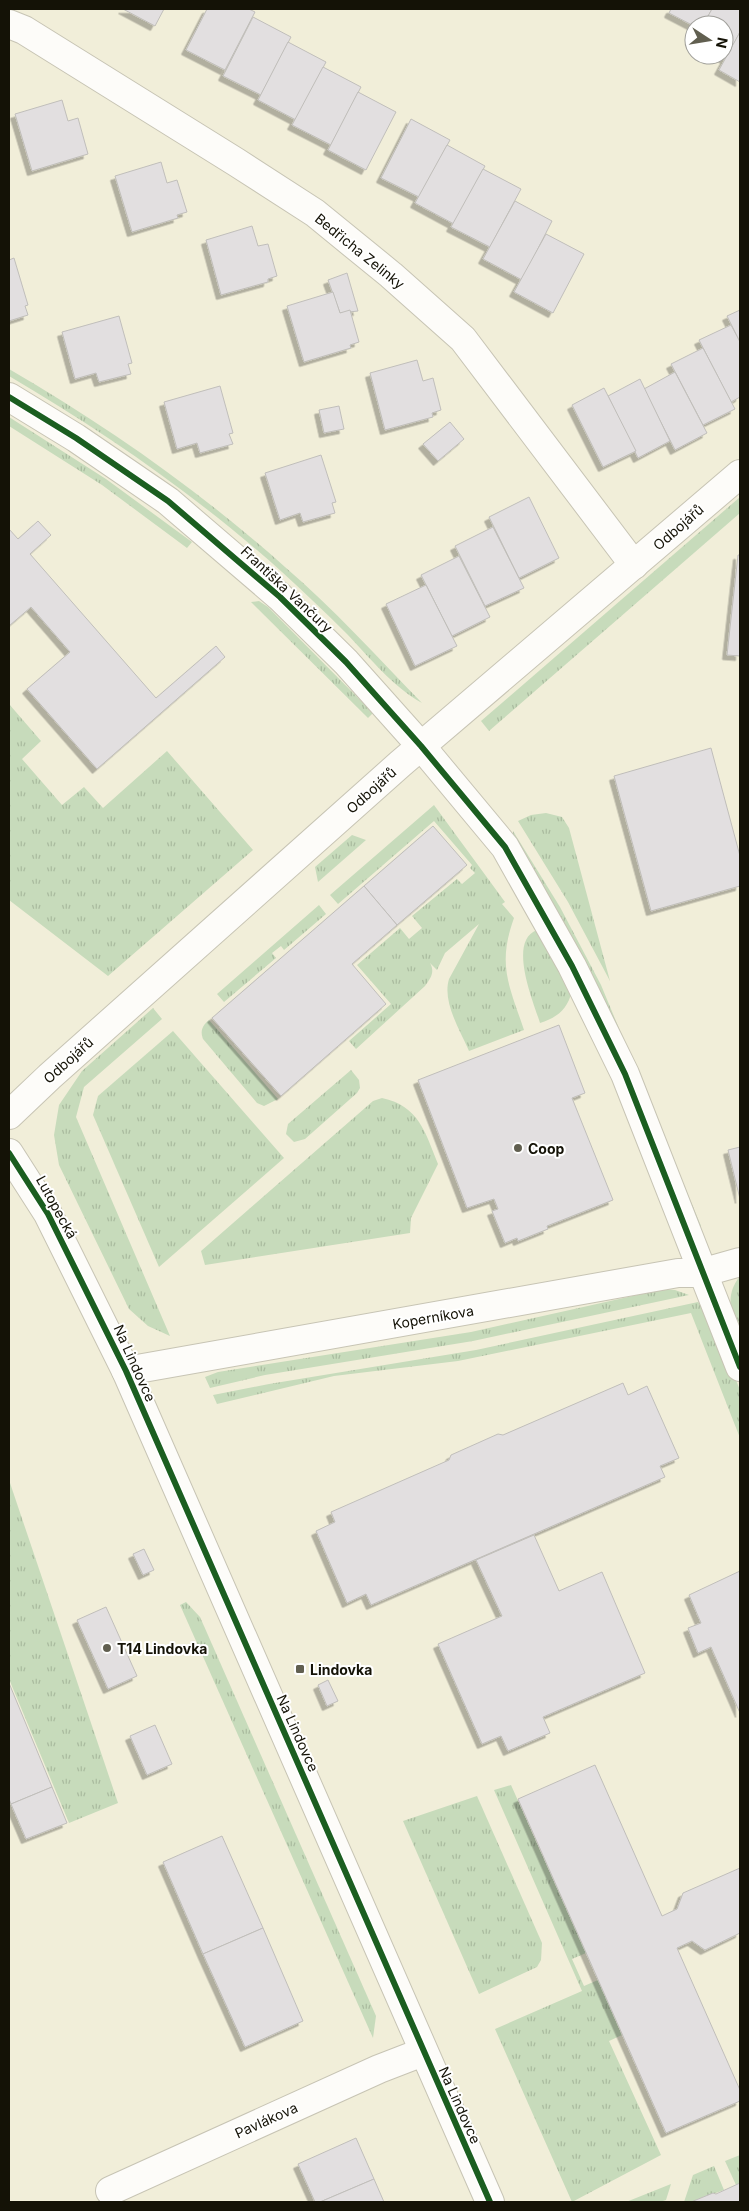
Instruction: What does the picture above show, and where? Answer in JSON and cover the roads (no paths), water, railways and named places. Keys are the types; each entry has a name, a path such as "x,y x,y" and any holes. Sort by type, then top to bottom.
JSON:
{"street":[{"name":"Bedřicha Zelinky","path":"9,24 24,30 268,182 315,213 391,275 463,339 634,565"},
{"name":"Františka Vančury","path":"9,397 84,443 168,501 280,597 340,656 421,746 505,847 572,966 625,1074 701,1273 740,1367"},
{"name":"Odbojářů","path":"9,1115 421,746 740,474"},
{"name":"Lutopecká","path":"9,1153 48,1214 80,1276"},
{"name":"Koperníkova","path":"126,1371 678,1273 701,1273 740,1262"},
{"name":"Na Lindovce","path":"80,1276 126,1371 490,2202"},
{"name":"Pavlákova","path":"110,2191 379,2069 423,2052"}],"place":[{"name":"Coop","path":"518,1148"},
{"name":"T14 Lindovka","path":"107,1648"},
{"name":"Lindovka","path":"300,1669"}]}
